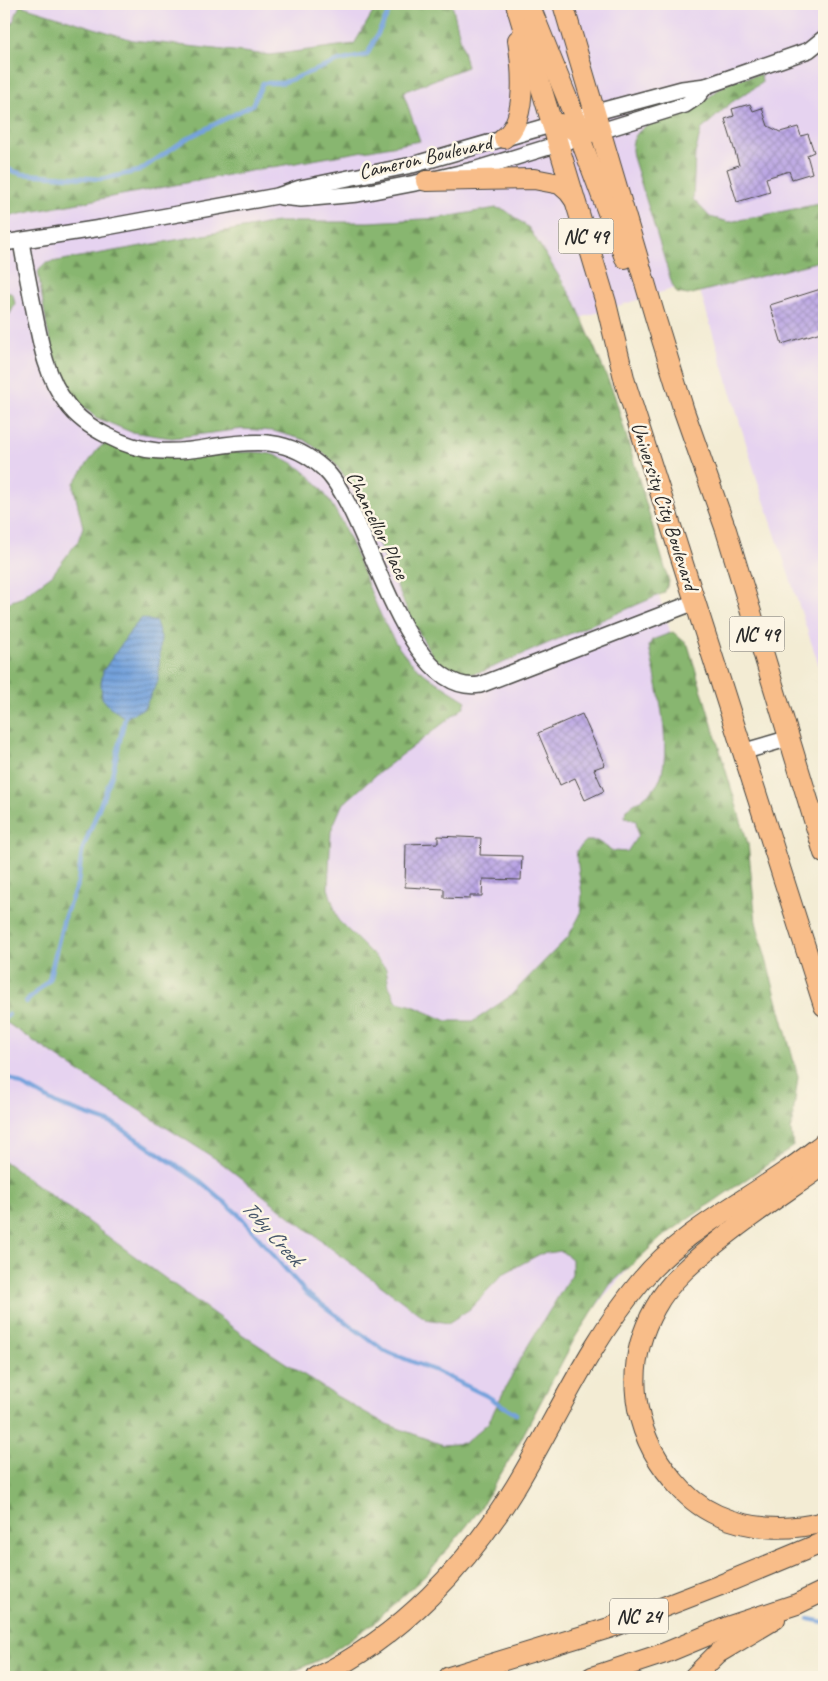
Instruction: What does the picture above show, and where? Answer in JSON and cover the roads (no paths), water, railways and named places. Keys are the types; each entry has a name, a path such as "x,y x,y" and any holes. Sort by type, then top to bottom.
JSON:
{"main road":[{"name":"University City Boulevard","path":"514,4 606,303 625,382 824,1006"},
{"path":"504,138 515,124 521,93 520,55 514,4"},
{"path":"529,4 575,118 585,130 601,132"},
{"name":"NC 49","path":"563,4 684,411 726,530 824,852"},
{"path":"552,124 570,127 577,132 635,284 656,320"},
{"name":"NC 49","path":"426,181 508,179 549,181 560,184 567,189 576,203"},
{"path":"317,1677 336,1668 376,1643 434,1592 456,1568 488,1527 515,1487 569,1389 606,1328 623,1302 642,1279 702,1226 787,1171 824,1143"},
{"path":"824,1166 752,1214 679,1274 657,1304 644,1331 637,1357 635,1383 637,1408 644,1432 661,1465 685,1494 717,1515 753,1526 792,1528 824,1522"},
{"path":"800,1182 824,1178"},
{"name":"NC 24","path":"449,1677 609,1628 824,1542"},
{"name":"NC 24","path":"592,1677 665,1652 730,1626 797,1604 824,1591"},
{"path":"694,1677 718,1653 762,1628 797,1604"}],"street":[{"path":"706,86 809,50 824,38"},
{"name":"Cameron Boulevard","path":"277,196 301,199 358,194 477,169 684,105 697,97 706,86"},
{"name":"Cameron Boulevard","path":"4,243 101,228 277,196 300,188 412,165 595,112 682,89 706,86"},
{"name":"Chancellor Place","path":"21,241 42,348 54,382 73,411 88,424 107,436 126,444 151,450 170,452 238,442 260,442 290,447 308,456 326,471 342,492 410,638 436,669 450,679 469,686 480,685 695,602"},
{"path":"742,752 790,738"}],"water":[{"path":"142,618 156,622 161,637 158,681 144,708 125,718 102,698 101,684 103,671 132,629"}],"waterway":[{"path":"4,168 22,174 102,179 139,171 186,139 252,105 263,83 282,83 339,61 367,55 393,4"},
{"path":"26,1002 49,980 64,918 78,882 82,851 112,775 126,713"},
{"path":"4,1019 9,1014"},
{"name":"Toby Creek","path":"4,1075 59,1105 114,1124 200,1181 239,1215 306,1293 385,1351 436,1371 487,1396 516,1414"},
{"name":"Toby Creek","path":"809,1619 824,1622"}]}
